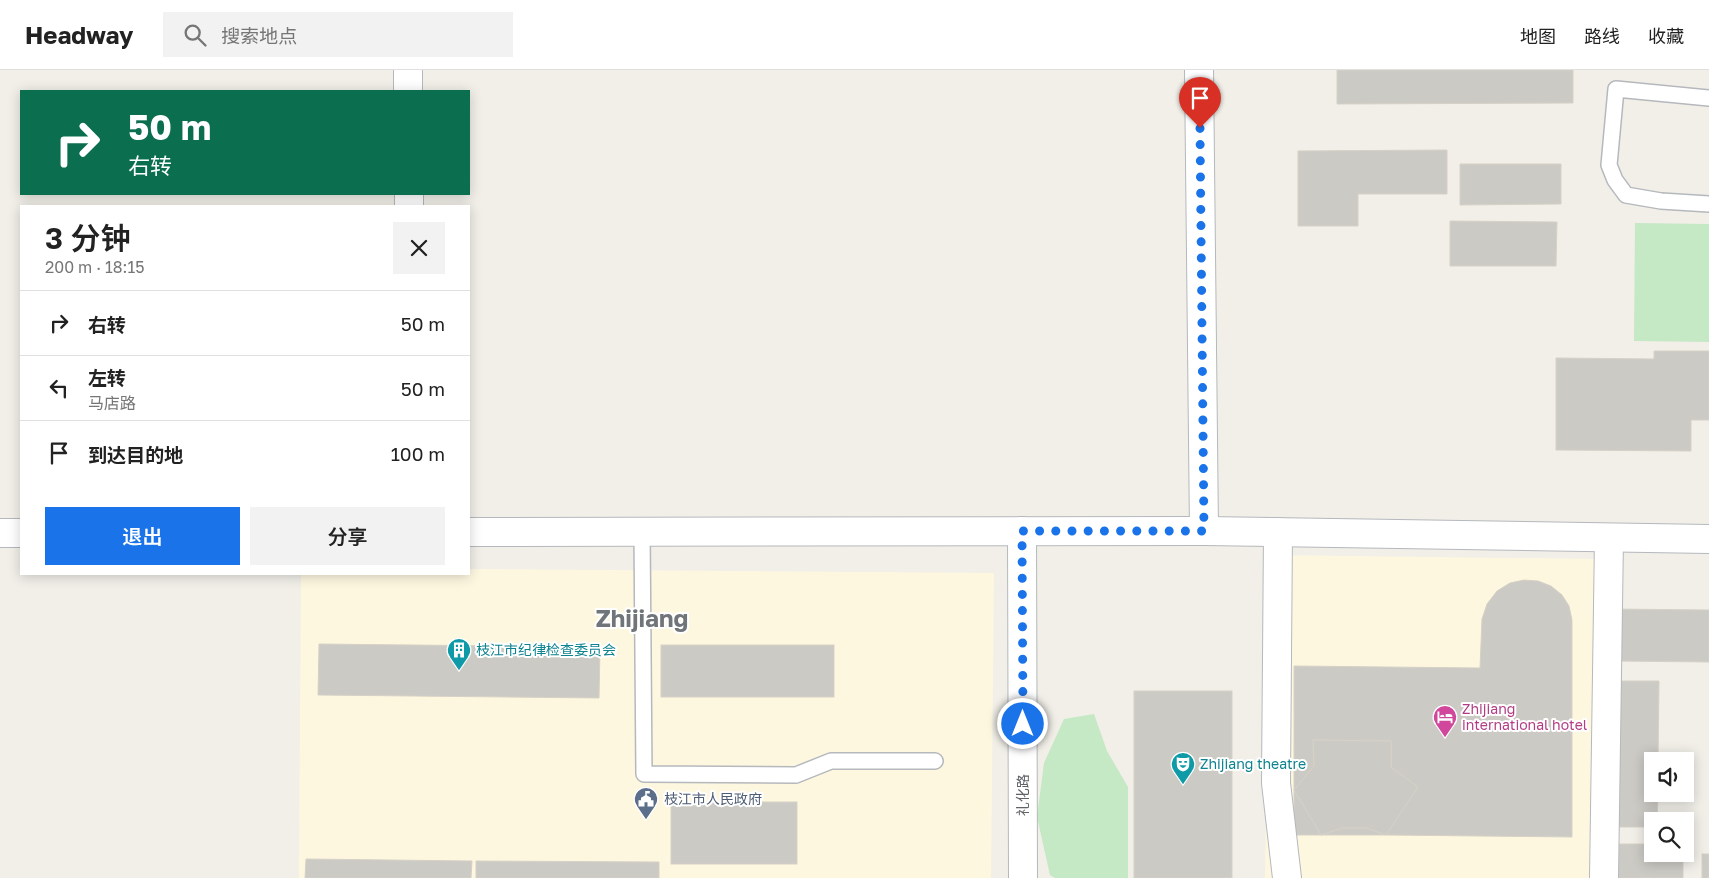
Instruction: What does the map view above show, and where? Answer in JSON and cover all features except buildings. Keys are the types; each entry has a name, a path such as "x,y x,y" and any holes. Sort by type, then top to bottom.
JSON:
{"street":[{"path":"408,70 408,90"},
{"path":"1199,70 1204,531"},
{"name":"礼化路","path":"1022,531 1023,878"},
{"path":"470,532 1204,531 1709,539"},
{"path":"1278,532 1276,783 1287,878"},
{"path":"0,534 20,533"},
{"path":"1604,878 1609,538"}],"lane":[{"path":"1709,98 1616,89 1610,165 1615,180 1626,196 1661,202 1709,204"},
{"path":"642,532 644,774 796,774 831,761 935,761"}],"shaded area":[{"path":"1270,555 1596,559 1592,878 1265,878"},
{"path":"470,569 994,573 991,878 299,878 301,575 470,575"}],"green space":[{"path":"1635,223 1709,224 1709,342 1634,341"},
{"path":"1094,714 1107,751 1128,787 1128,878 1055,878 1050,875 1037,817 1044,763 1064,719"}],"place":[{"name":"枝江市纪律检查委员会","path":"459,671"},
{"name":"Zhijiang international hotel","path":"1445,738"},
{"name":"Zhijiang theatre","path":"1183,785"},
{"name":"枝江市人民政府","path":"646,820"}],"district":[{"name":"Zhijiang","path":"642,619"}],"route":[{"path":"1023,724 1022,531 1204,531 1200,128"}]}
